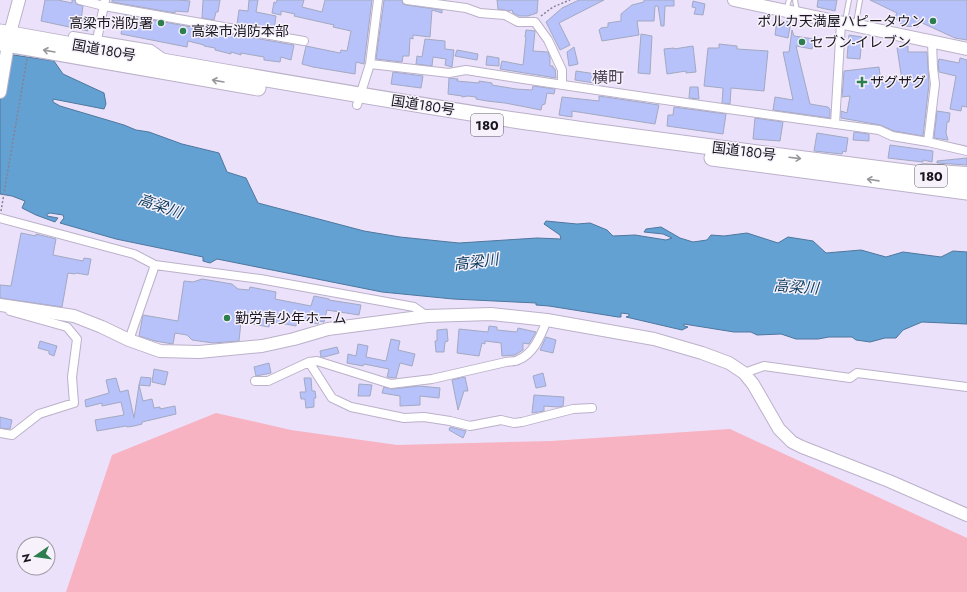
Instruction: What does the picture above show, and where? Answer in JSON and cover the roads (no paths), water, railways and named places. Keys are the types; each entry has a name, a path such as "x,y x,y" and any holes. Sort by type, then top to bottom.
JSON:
{"highway":[{"name":"国道180号","path":"5,42 168,61 359,100 512,129 895,177 967,192"},
{"name":"国道180号","path":"5,42 359,100"},
{"name":"国道180号","path":"895,177 967,180"}],"street":[{"path":"0,92 5,42 18,0"},
{"path":"80,0 104,3 304,41"},
{"path":"359,100 370,64 378,0"},
{"path":"407,0 466,8 480,13 505,15 518,22 535,22 548,40 562,70 562,85"},
{"path":"734,0 787,5 798,13 967,49"},
{"path":"97,40 104,3"},
{"path":"835,124 847,24"},
{"path":"73,36 151,49 168,61"},
{"path":"928,142 935,84 932,42"},
{"path":"370,64 449,73 466,70 731,110 879,130 892,136 967,151"},
{"path":"895,177 906,168 967,171"},
{"path":"0,218 134,254 155,265 260,279 414,307 427,316"},
{"path":"129,340 155,265"},
{"path":"0,305 74,316 129,340 160,351 199,352 262,346 294,339 328,329 427,316 491,314 547,320 654,339 702,353 729,363 744,373 754,384 779,429 792,442 817,454 889,481 967,515"},
{"path":"0,308 67,327 77,339 72,377 74,403 39,414 12,435 0,433"},
{"path":"255,381 268,381 309,362 317,361 391,384 432,379 517,360 529,354 538,341 547,320"},
{"path":"309,362 332,398 351,407 404,418 424,417 470,426 501,420 514,423 522,422 572,409 592,408"},
{"path":"744,373 764,366 850,378 857,373 967,387"}],"lane":[{"path":"795,0 798,13"},
{"path":"847,24 849,0"},
{"path":"847,24 860,0"}],"water":[{"name":"高梁川","path":"0,53 54,61 63,74 104,93 106,104 104,109 53,99 53,102 60,106 136,130 149,132 182,144 219,153 227,172 246,178 258,203 364,231 400,237 459,243 537,238 561,239 560,235 544,224 546,221 577,224 590,223 607,230 613,236 635,235 666,240 672,238 663,234 644,232 646,229 661,227 680,238 693,242 707,240 711,235 724,236 747,233 778,243 788,237 813,241 826,253 861,250 886,257 903,252 941,257 953,251 967,252 967,324 922,322 903,330 896,338 885,338 870,342 856,340 852,337 796,339 781,334 757,335 751,332 734,332 684,324 684,326 688,327 682,330 626,317 629,316 629,314 621,313 621,317 618,317 536,305 536,303 453,299 382,292 217,259 210,263 203,261 203,257 116,239 60,223 64,218 63,215 47,214 47,216 58,218 55,222 22,208 25,201 12,196 0,194"}],"place":[{"name":"ポルカ天満屋ハピータウン","path":"933,21"},
{"name":"高梁市消防署","path":"161,23"},
{"name":"高梁市消防本部","path":"183,31"},
{"name":"セブン-イレブン","path":"802,42"},
{"name":"ザグザグ","path":"862,82"},
{"name":"勤労青少年ホーム","path":"227,318"}],"district":[{"name":"横町","path":"608,77"}]}
